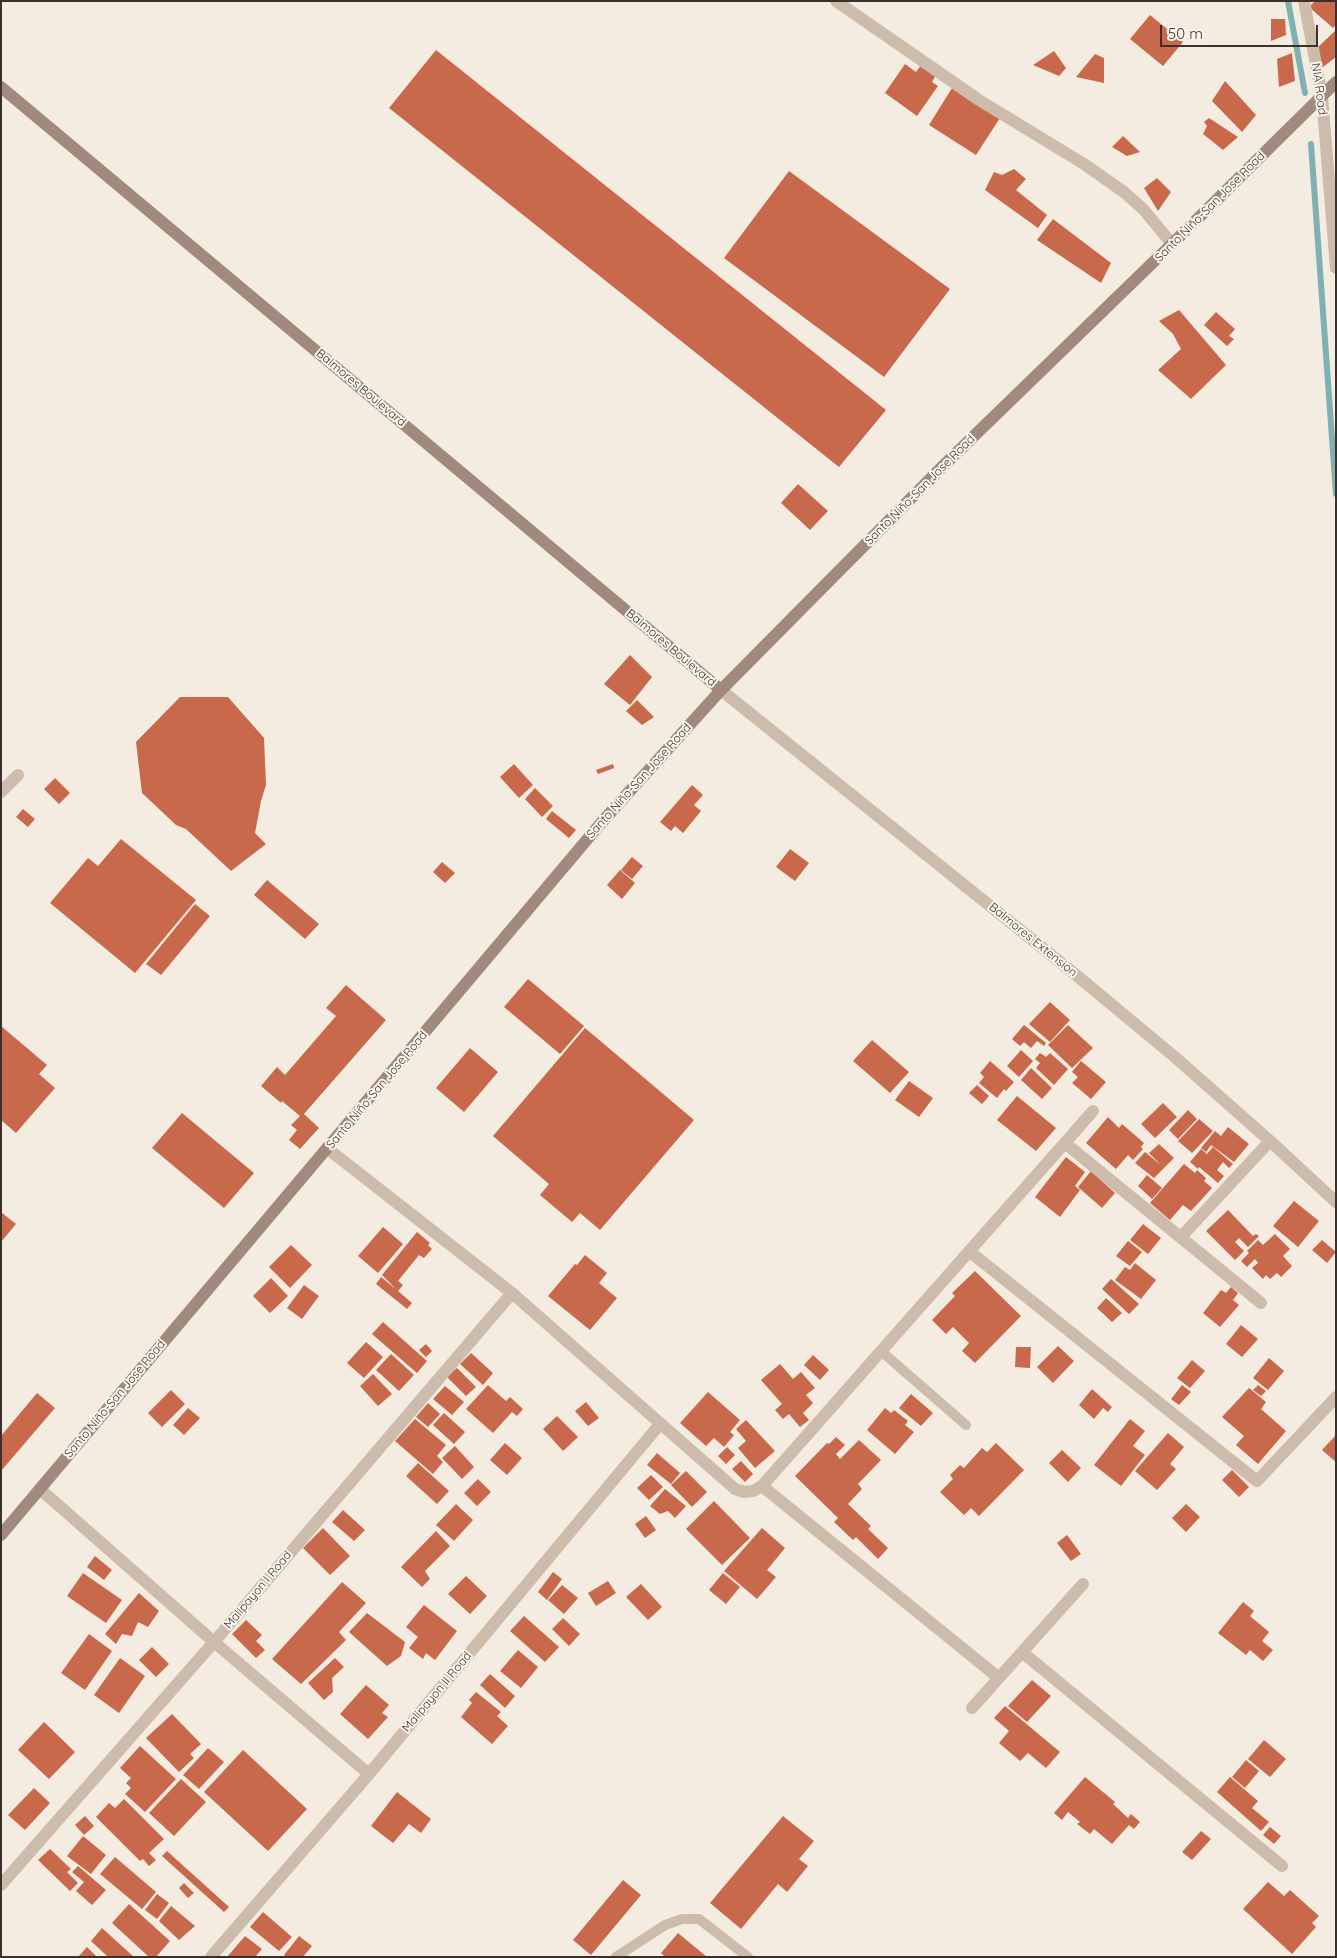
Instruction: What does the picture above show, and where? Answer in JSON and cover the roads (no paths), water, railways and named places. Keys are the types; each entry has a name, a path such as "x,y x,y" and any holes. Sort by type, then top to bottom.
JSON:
{"main road":[{"name":"Santo Niño-San Jose Road","path":"1,1535 328,1150 601,823 721,690 936,473 1336,82"},
{"name":"Balmores Boulevard","path":"1,87 721,690"}],"street":[{"path":"836,1 978,100 1084,164 1124,192 1144,210 1172,244"},
{"name":"NIA Road","path":"1304,1 1322,96 1336,268"},
{"name":"Balmores Extension","path":"721,690 1070,970 1176,1058 1336,1202"},
{"path":"1,792 18,775"},
{"path":"328,1150 512,1293 735,1489 744,1492 753,1491 762,1486 1093,1111"},
{"path":"1181,1237 1270,1141"},
{"path":"1065,1143 1261,1302"},
{"path":"970,1251 1257,1481 1336,1396"},
{"name":"Malipayon I Road","path":"1,1885 214,1642 512,1293"},
{"name":"Malipayon II Road","path":"212,1957 369,1774 660,1424"},
{"path":"762,1486 999,1678"},
{"path":"40,1489 214,1642 369,1774"},
{"path":"972,1708 1083,1584"},
{"path":"1022,1652 1282,1866"}],"lane":[{"path":"881,1351 966,1425"},
{"path":"616,1957 665,1925 682,1919 699,1918 748,1957"}],"waterway":[{"path":"1288,1 1305,93"},
{"path":"1311,144 1336,494"}]}
